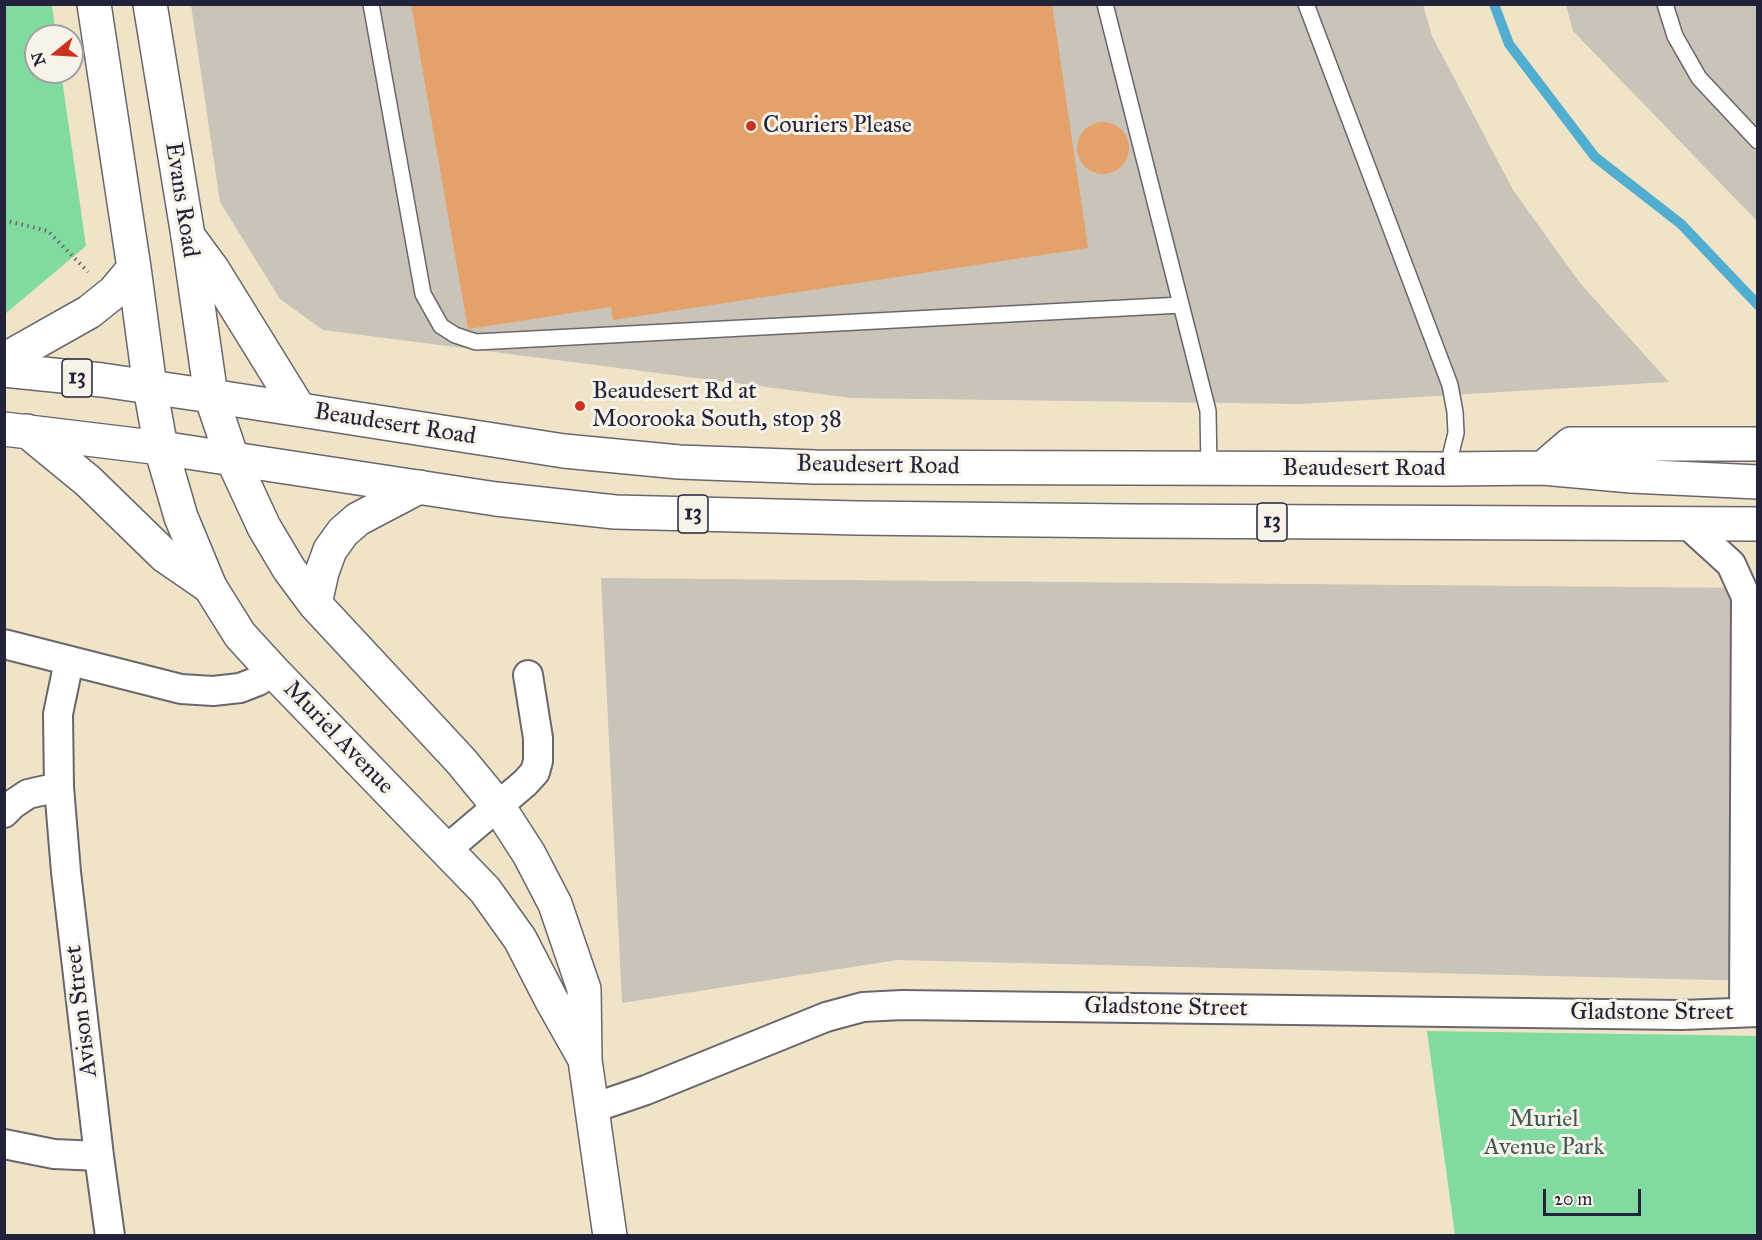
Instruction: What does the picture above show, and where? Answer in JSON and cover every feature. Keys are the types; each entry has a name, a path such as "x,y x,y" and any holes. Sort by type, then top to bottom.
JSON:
{"main road":[{"path":"94,4 150,387"},
{"name":"Evans Road","path":"150,4 188,236 211,396"},
{"path":"188,236 213,270 299,409"},
{"path":"4,360 89,312 114,292 134,268"},
{"name":"Beaudesert Road","path":"4,370 150,387 564,451 679,462 827,467 1542,468 1630,476 1758,482"},
{"name":"Muriel Avenue","path":"150,387 161,448 181,517 210,587 240,634 485,890 520,939 585,1060"},
{"name":"Muriel Avenue","path":"211,396 232,458 264,527 289,569 315,604 461,761 498,806 529,854 555,904 584,989 585,1060 610,1236"},
{"path":"16,430 88,481 165,556 210,587"},
{"name":"13","path":"16,430 232,458 507,500 615,512 881,518 1758,524"},
{"path":"1542,468 1571,444 1758,444"},
{"path":"315,604 322,572 330,550 343,532 358,519 419,487"}],"street":[{"path":"1687,524 1752,586 1751,1012"},
{"path":"4,644 181,689 213,691 240,688 258,681 273,671"},
{"name":"Avison Street","path":"69,661 58,714 59,787 66,872 110,1236"},
{"path":"446,850 535,772 538,761 538,738 528,675"},
{"path":"4,813 28,794 59,787"},
{"name":"Gladstone Street","path":"593,1108 646,1090 826,1017 863,1007 902,1005 1682,1015 1751,1012"},
{"path":"4,1144 54,1154 99,1156"}],"lane":[{"path":"371,4 423,294 441,326 455,335 476,342 1181,305"},
{"path":"1105,4 1208,411 1209,468"},
{"path":"1306,4 1450,385 1456,433 1448,469"},
{"path":"1665,4 1675,36 1700,78 1757,139"}],"path":[{"path":"4,220 48,231 93,277"}],"shaded area":[{"path":"191,5 1423,5 1432,36 1513,190 1580,283 1669,382 1301,404 852,398 323,330 280,299 220,202"},
{"path":"1566,5 1757,5 1757,221 1573,31"},
{"path":"601,578 1757,588 1757,981 897,960 622,1003"}],"green space":[{"path":"5,4 52,5 54,24 24,24 24,84 63,84 86,246 5,314"},
{"name":"Muriel Avenue Park","path":"1427,1031 1757,1036 1757,1235 1455,1235"}],"building":[{"name":"Couriers Please","path":"411,4 1052,4 1088,248 613,320 611,307 468,329"},
{"path":"1098,122 1108,122 1122,129 1129,148 1122,167 1108,174 1098,174 1088,170 1081,163 1077,153 1077,143 1081,133 1088,126"}],"waterway":[{"path":"1494,4 1509,44 1595,157 1681,224 1758,305"}],"place":[{"name":"Couriers Please","path":"751,126"},
{"name":"Beaudesert Rd at Moorooka South, stop 38","path":"580,406"}]}
